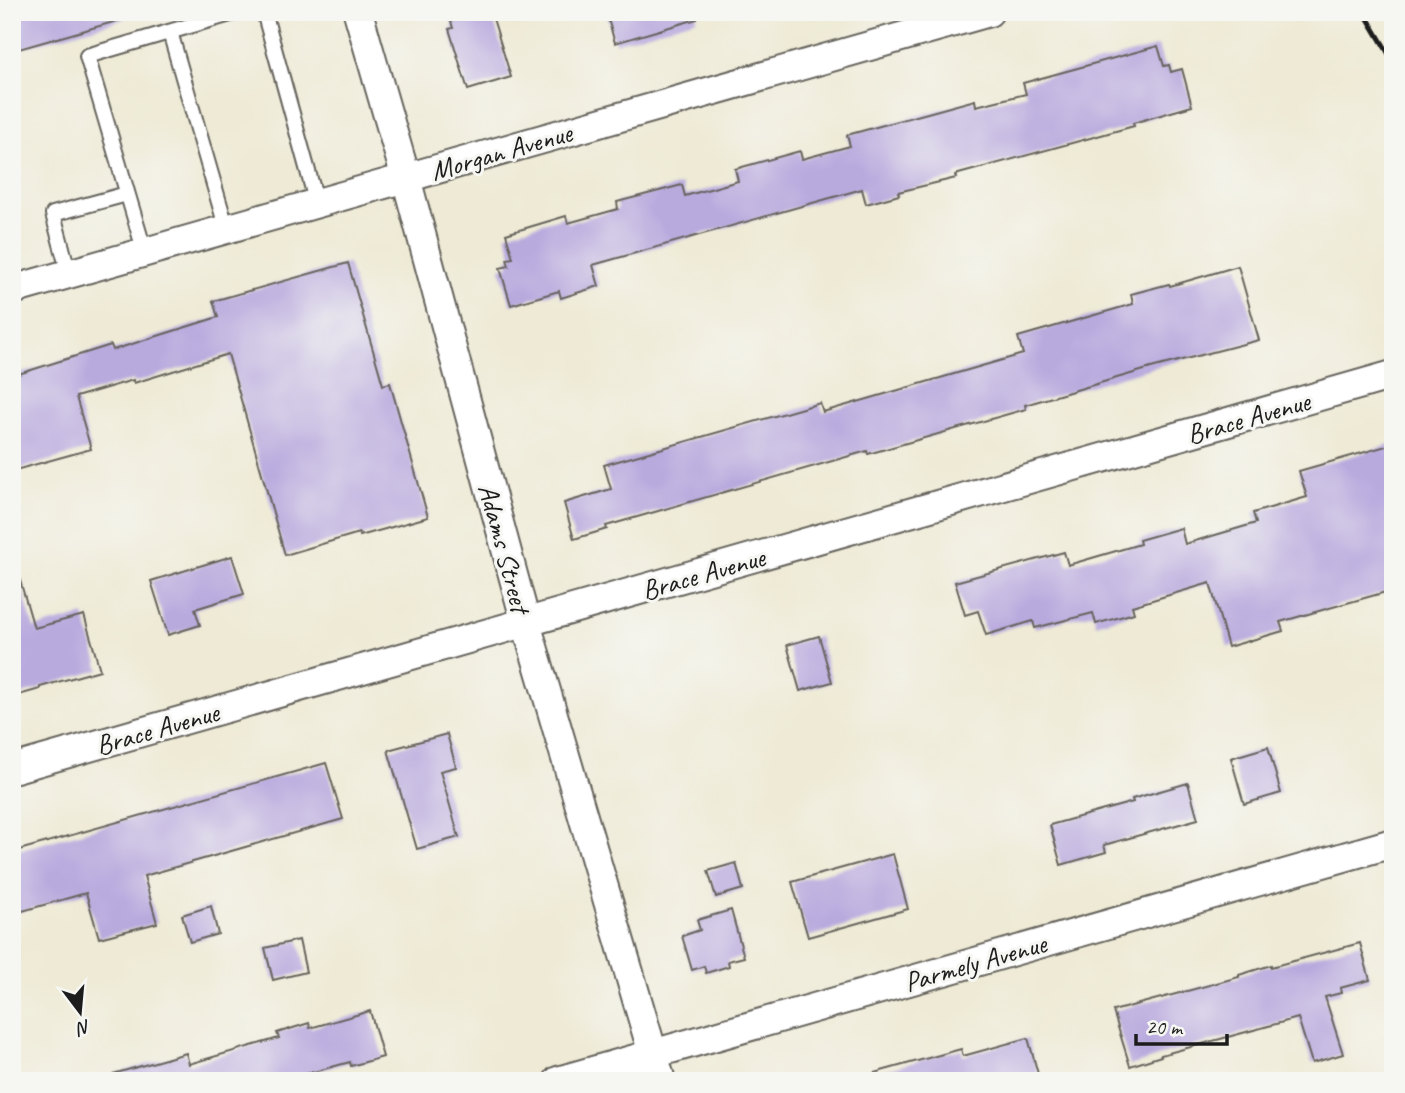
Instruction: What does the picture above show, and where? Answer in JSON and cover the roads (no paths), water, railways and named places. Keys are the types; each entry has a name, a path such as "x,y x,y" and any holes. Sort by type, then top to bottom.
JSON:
{"street":[{"name":"Adams Street","path":"358,12 406,178 526,623 661,1081"},
{"name":"Morgan Avenue","path":"12,290 989,12"},
{"name":"Brace Avenue","path":"12,769 1393,375"},
{"name":"Parmely Avenue","path":"558,1081 1393,843"}],"lane":[{"path":"145,253 87,56 237,12"},
{"path":"264,12 317,204"},
{"path":"170,32 227,229"},
{"path":"69,274 53,214 127,194"}],"railway":[{"path":"1364,12 1393,61"}]}
